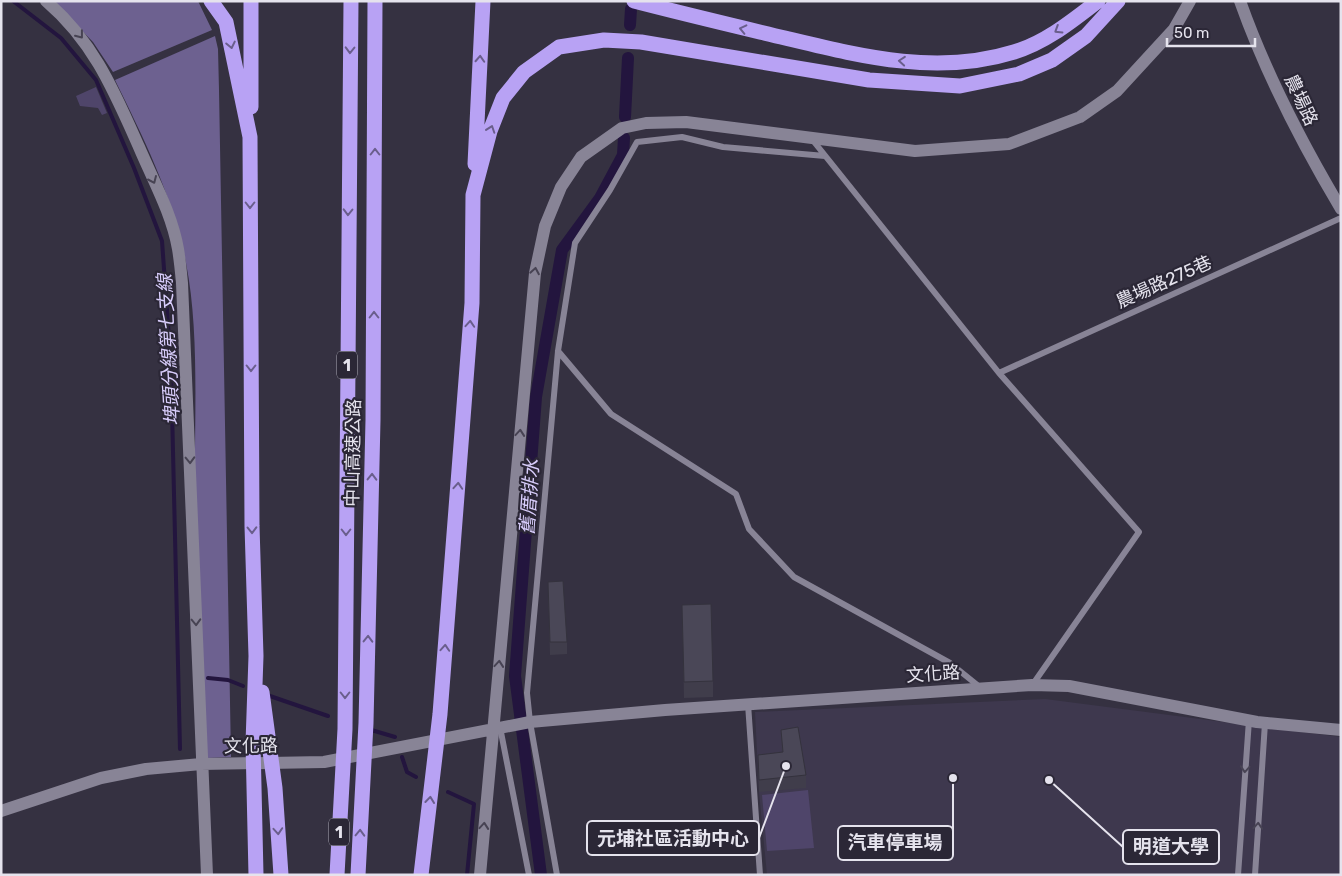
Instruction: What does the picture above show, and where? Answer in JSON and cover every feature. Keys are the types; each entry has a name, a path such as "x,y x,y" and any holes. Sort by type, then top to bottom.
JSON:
{"highway":[{"path":"212,1 226,22 250,137"},
{"path":"251,1 252,516 256,656 253,802 256,875"},
{"name":"中山高速公路","path":"337,875 345,728 351,1"},
{"name":"中山高速公路","path":"358,875 366,723 373,420 376,1"},
{"path":"423,875 440,714 472,303 474,195 483,1"},
{"path":"634,1 873,59 922,63 969,62 1014,52 1053,33 1098,1"},
{"path":"474,195 490,132 503,98 524,72 560,47 604,40 641,42 868,80 960,86 1019,74 1052,60 1086,36 1118,1"},
{"path":"256,656 270,742 281,875"}],"street":[{"path":"46,1 68,20 89,47 108,79 166,209 178,248 183,294 207,875"},
{"path":"480,875 499,727 534,273 545,226 561,188 581,157 622,128 646,123 686,122 915,151 1009,144 1080,117 1117,91 1174,29 1190,1"},
{"name":"農場路","path":"1240,1 1255,44 1302,144 1341,209"},
{"name":"文化路","path":"1,811 101,778 146,769 201,764 324,762 527,722 982,688 1032,685 1069,686 1249,720 1341,730"}],"lane":[{"path":"557,875 527,722 527,694 558,351 575,243 610,190 636,142 682,137 723,147 825,156"},
{"path":"810,137 999,373 1139,532 1032,685"},
{"name":"農場路275巷","path":"999,373 1341,218"},
{"path":"558,351 611,414 736,494 748,529 794,577 950,663 982,688"},
{"path":"748,704 760,875"},
{"path":"1238,875 1249,720"},
{"path":"1255,875 1265,722"},
{"path":"499,727 529,875"}],"shaded area":[{"path":"53,1 198,1 212,30 113,72 93,42"},
{"path":"215,36 218,49 219,90 231,757 207,758 195,493 195,347 190,290 186,263 174,215 147,146 115,80"},
{"path":"96,87 107,113 102,115 98,108 80,106 76,96"},
{"path":"1045,699 1341,737 1341,875 767,875 759,792 755,712"},
{"path":"808,790 814,848 767,851 762,795"}],"building":[{"path":"563,581 567,642 550,642 548,582"},
{"path":"711,604 713,681 684,682 682,605"},
{"path":"798,727 806,775 759,780 758,755 783,752 781,730"}],"waterway":[{"name":"埤頭分線第七支線","path":"13,1 61,38 96,80 134,168 162,241 171,366 180,749"},
{"name":"舊厝排水","path":"630,25 631,9"},
{"name":"舊厝排水","path":"625,117 628,58"},
{"name":"舊厝排水","path":"541,875 515,676 536,397 562,250 600,198 623,155 624,138"},
{"path":"208,678 228,680 243,686"},
{"path":"267,695 328,716"},
{"path":"368,729 395,737"},
{"path":"402,757 407,772 416,777"},
{"path":"448,792 474,804 467,875"}],"place":[{"name":"元埔社區活動中心","path":"786,766"},
{"name":"汽車停車場","path":"953,778"},
{"name":"明道大學","path":"1049,780"}]}
